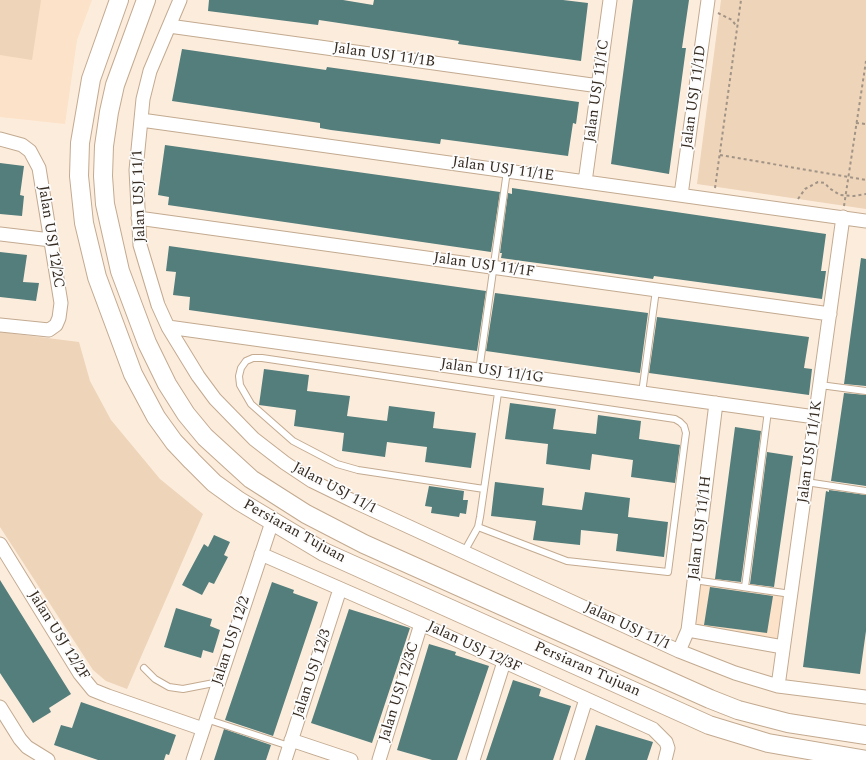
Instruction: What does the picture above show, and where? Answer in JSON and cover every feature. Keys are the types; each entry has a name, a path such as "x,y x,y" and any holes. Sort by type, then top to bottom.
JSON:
{"main road":[{"name":"Persiaran Tujuan","path":"119,0 91,79 80,143 78,176 84,223 97,277 112,320 142,394 174,442 214,483 272,522 324,552 709,725 768,743 866,760"},
{"name":"Persiaran Tujuan","path":"146,0 115,86 104,146 103,176 105,204 120,271 147,343 167,384 186,414 226,457 251,479 279,498 364,544 710,699 738,710 788,723 866,735"},
{"path":"97,277 100,271 105,268 120,271"}],"street":[{"name":"Jalan USJ 11/1","path":"180,0 150,71 143,99 136,170 140,245 158,305 168,328 198,376 215,399 254,439 285,463 312,481 346,498 679,651 735,673 778,686 866,697"},
{"name":"Jalan USJ 11/1C","path":"585,182 610,0"},
{"name":"Jalan USJ 11/1D","path":"681,195 708,5"},
{"name":"Jalan USJ 11/1B","path":"168,26 598,86"},
{"name":"Jalan USJ 11/1E","path":"140,120 866,221"},
{"name":"Jalan USJ 12/2C","path":"0,139 14,141 30,151 39,168 61,311 56,325 49,330 0,325"},
{"name":"Jalan USJ 11/1F","path":"138,218 830,314"},
{"name":"Jalan USJ 11/1K","path":"778,686 843,218"},
{"path":"0,234 51,240"},
{"name":"Jalan USJ 11/1G","path":"168,328 815,417"},
{"name":"Jalan USJ 11/1H","path":"679,651 688,630 716,403"},
{"name":"Jalan USJ 12/2","path":"193,760 272,522"},
{"name":"Jalan USJ 12/2F","path":"0,544 80,674 93,690 108,696 205,724"},
{"name":"Jalan USJ 12/3F","path":"261,554 421,624 653,729 666,742 668,748 665,760"},
{"name":"Jalan USJ 12/3","path":"285,760 340,589"},
{"name":"Jalan USJ 12/3C","path":"379,760 421,624"},
{"path":"688,630 783,647"},
{"path":"473,760 504,662"},
{"path":"567,760 586,699"},
{"path":"0,707 20,739 27,747 48,760"},
{"path":"290,743 351,760"}],"lane":[{"path":"479,371 507,171"},
{"path":"642,393 656,290"},
{"path":"478,527 567,561 668,572 686,433 680,422 262,358 253,358 246,362 239,376 243,393 251,404 282,433 293,441 337,464 358,470 484,489"},
{"path":"820,385 866,391"},
{"path":"464,552 478,527 498,393"},
{"path":"745,587 768,411"},
{"path":"806,482 866,491"},
{"path":"694,580 791,594"},
{"path":"144,668 155,679 169,687 183,689 219,682"},
{"path":"205,724 290,743"}],"path":[{"path":"713,199 741,0"},
{"path":"708,5 732,20 737,27"},
{"path":"843,218 856,123 865,76 866,60"},
{"path":"856,123 866,124"},
{"path":"720,155 866,180"},
{"path":"790,210 805,189 818,182 825,183 834,192 846,196 866,194"}],"shaded area":[{"path":"0,0 92,0 77,40 65,124 0,117"},
{"path":"0,0 41,0 32,60 0,55"},
{"path":"721,0 866,0 866,209 697,184"},
{"path":"0,332 79,342 90,381 111,420 160,479 203,514 127,689 106,681 93,670 0,527"},
{"path":"699,584 785,596 779,640 693,625"}],"building":[{"path":"209,0 343,0 373,5 374,0 563,0 588,3 581,61 458,44 459,41 319,20 318,25 208,11"},
{"path":"633,0 689,0 682,48 686,48 669,174 611,164"},
{"path":"182,49 326,70 327,67 579,102 576,124 573,123 568,156 441,139 440,144 331,130 320,128 320,123 172,101"},
{"path":"165,145 500,192 491,252 168,205 169,197 158,195"},
{"path":"0,163 24,166 20,195 24,196 22,216 0,214"},
{"path":"512,188 826,234 821,271 826,271 822,299 654,276 653,279 501,258 502,253 500,253 508,193 512,194"},
{"path":"169,246 486,291 477,351 189,310 190,297 173,295 176,272 166,271"},
{"path":"0,252 27,255 23,282 39,283 36,301 0,297"},
{"path":"861,258 866,259 866,386 844,384"},
{"path":"495,293 648,313 640,373 486,351"},
{"path":"657,317 809,337 804,368 812,369 809,395 649,373"},
{"path":"264,369 309,375 307,391 350,396 347,416 387,421 389,406 435,412 433,428 476,433 471,468 425,462 427,447 387,442 385,457 342,451 344,433 294,426 296,410 259,405"},
{"path":"844,393 866,395 866,486 831,481"},
{"path":"510,403 556,409 553,429 596,434 598,415 641,421 639,439 680,445 675,483 631,477 633,460 592,454 590,470 546,464 548,444 505,439"},
{"path":"735,427 761,431 741,582 715,579"},
{"path":"767,452 793,456 774,587 750,584"},
{"path":"495,482 544,488 542,505 582,510 585,492 630,498 628,517 668,522 664,557 616,551 618,534 581,530 580,545 533,540 536,521 491,516"},
{"path":"429,486 464,491 463,500 468,500 466,514 460,513 459,517 431,513 432,507 425,506"},
{"path":"829,490 866,495 866,631 860,674 803,667 826,491 829,492"},
{"path":"214,535 230,542 224,555 228,557 214,584 209,582 202,595 182,585 204,544 208,547"},
{"path":"0,580 71,694 49,708 51,712 33,723 0,673"},
{"path":"272,582 294,590 293,593 318,602 273,736 225,720"},
{"path":"710,587 773,596 767,633 704,625"},
{"path":"176,608 212,619 210,626 220,630 213,653 203,650 201,658 164,647"},
{"path":"349,609 410,628 372,743 311,723"},
{"path":"429,644 456,652 455,655 489,666 457,760 432,760 397,750"},
{"path":"513,680 541,689 539,696 571,706 553,760 486,760"},
{"path":"81,702 176,735 169,755 166,754 164,760 98,760 54,745 61,725 72,728"},
{"path":"596,725 653,742 647,760 585,760"},
{"path":"224,729 271,745 266,760 214,760"}]}
